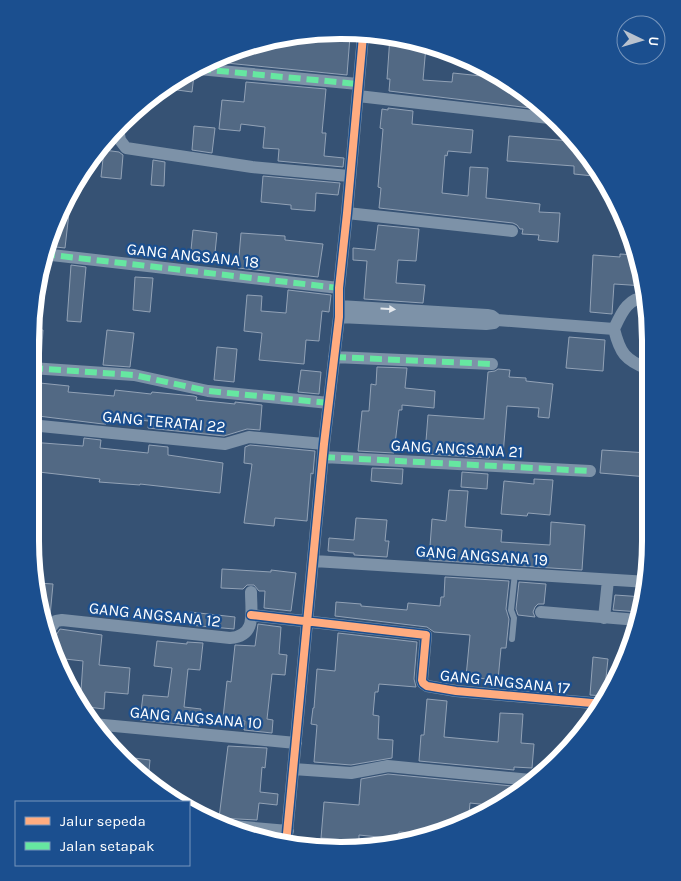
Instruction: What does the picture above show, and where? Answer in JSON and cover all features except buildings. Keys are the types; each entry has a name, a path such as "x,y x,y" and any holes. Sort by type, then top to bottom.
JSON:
{"street":[{"path":"287,837 339,312 339,288 363,39"},
{"path":"205,71 358,90 543,117"},
{"path":"119,136 126,148 252,167 349,176"},
{"path":"347,213 512,231"},
{"name":"GANG ANGSANA 18","path":"51,255 339,288"},
{"path":"639,297 624,309 614,329 618,346 632,363 642,367"},
{"path":"339,312 486,324 494,323 497,320 614,329"},
{"path":"334,357 492,364"},
{"path":"39,369 134,375 208,391 329,403"},
{"name":"GANG TERATAI 22","path":"39,426 226,444 249,437 324,450"},
{"name":"GANG ANGSANA 21","path":"324,450 590,471"},
{"name":"GANG ANGSANA 19","path":"314,560 640,582"},
{"path":"604,618 608,580"},
{"name":"GANG ANGSANA 12","path":"52,627 56,621 62,620 230,638 240,637 247,632 250,626 251,592"},
{"path":"542,612 632,620"},
{"path":"251,615 307,621"},
{"name":"GANG ANGSANA 17","path":"307,621 426,634 422,680 427,686 456,692 594,703"},
{"name":"GANG ANGSANA 10","path":"102,725 296,743"},
{"path":"293,769 351,773 388,766 525,779"}],"lane":[{"path":"512,639 514,618 511,610 516,573"}],"marked path":[{"path":"207,70 358,84"},
{"path":"51,255 339,288"},
{"path":"334,357 492,364"},
{"path":"39,369 134,375 208,391 329,403"},
{"path":"323,457 590,471"}],"cycle path":[{"path":"287,837 324,444 339,317 339,288 363,39"},
{"path":"251,615 426,635 422,680 427,686 456,691 594,703"}]}
